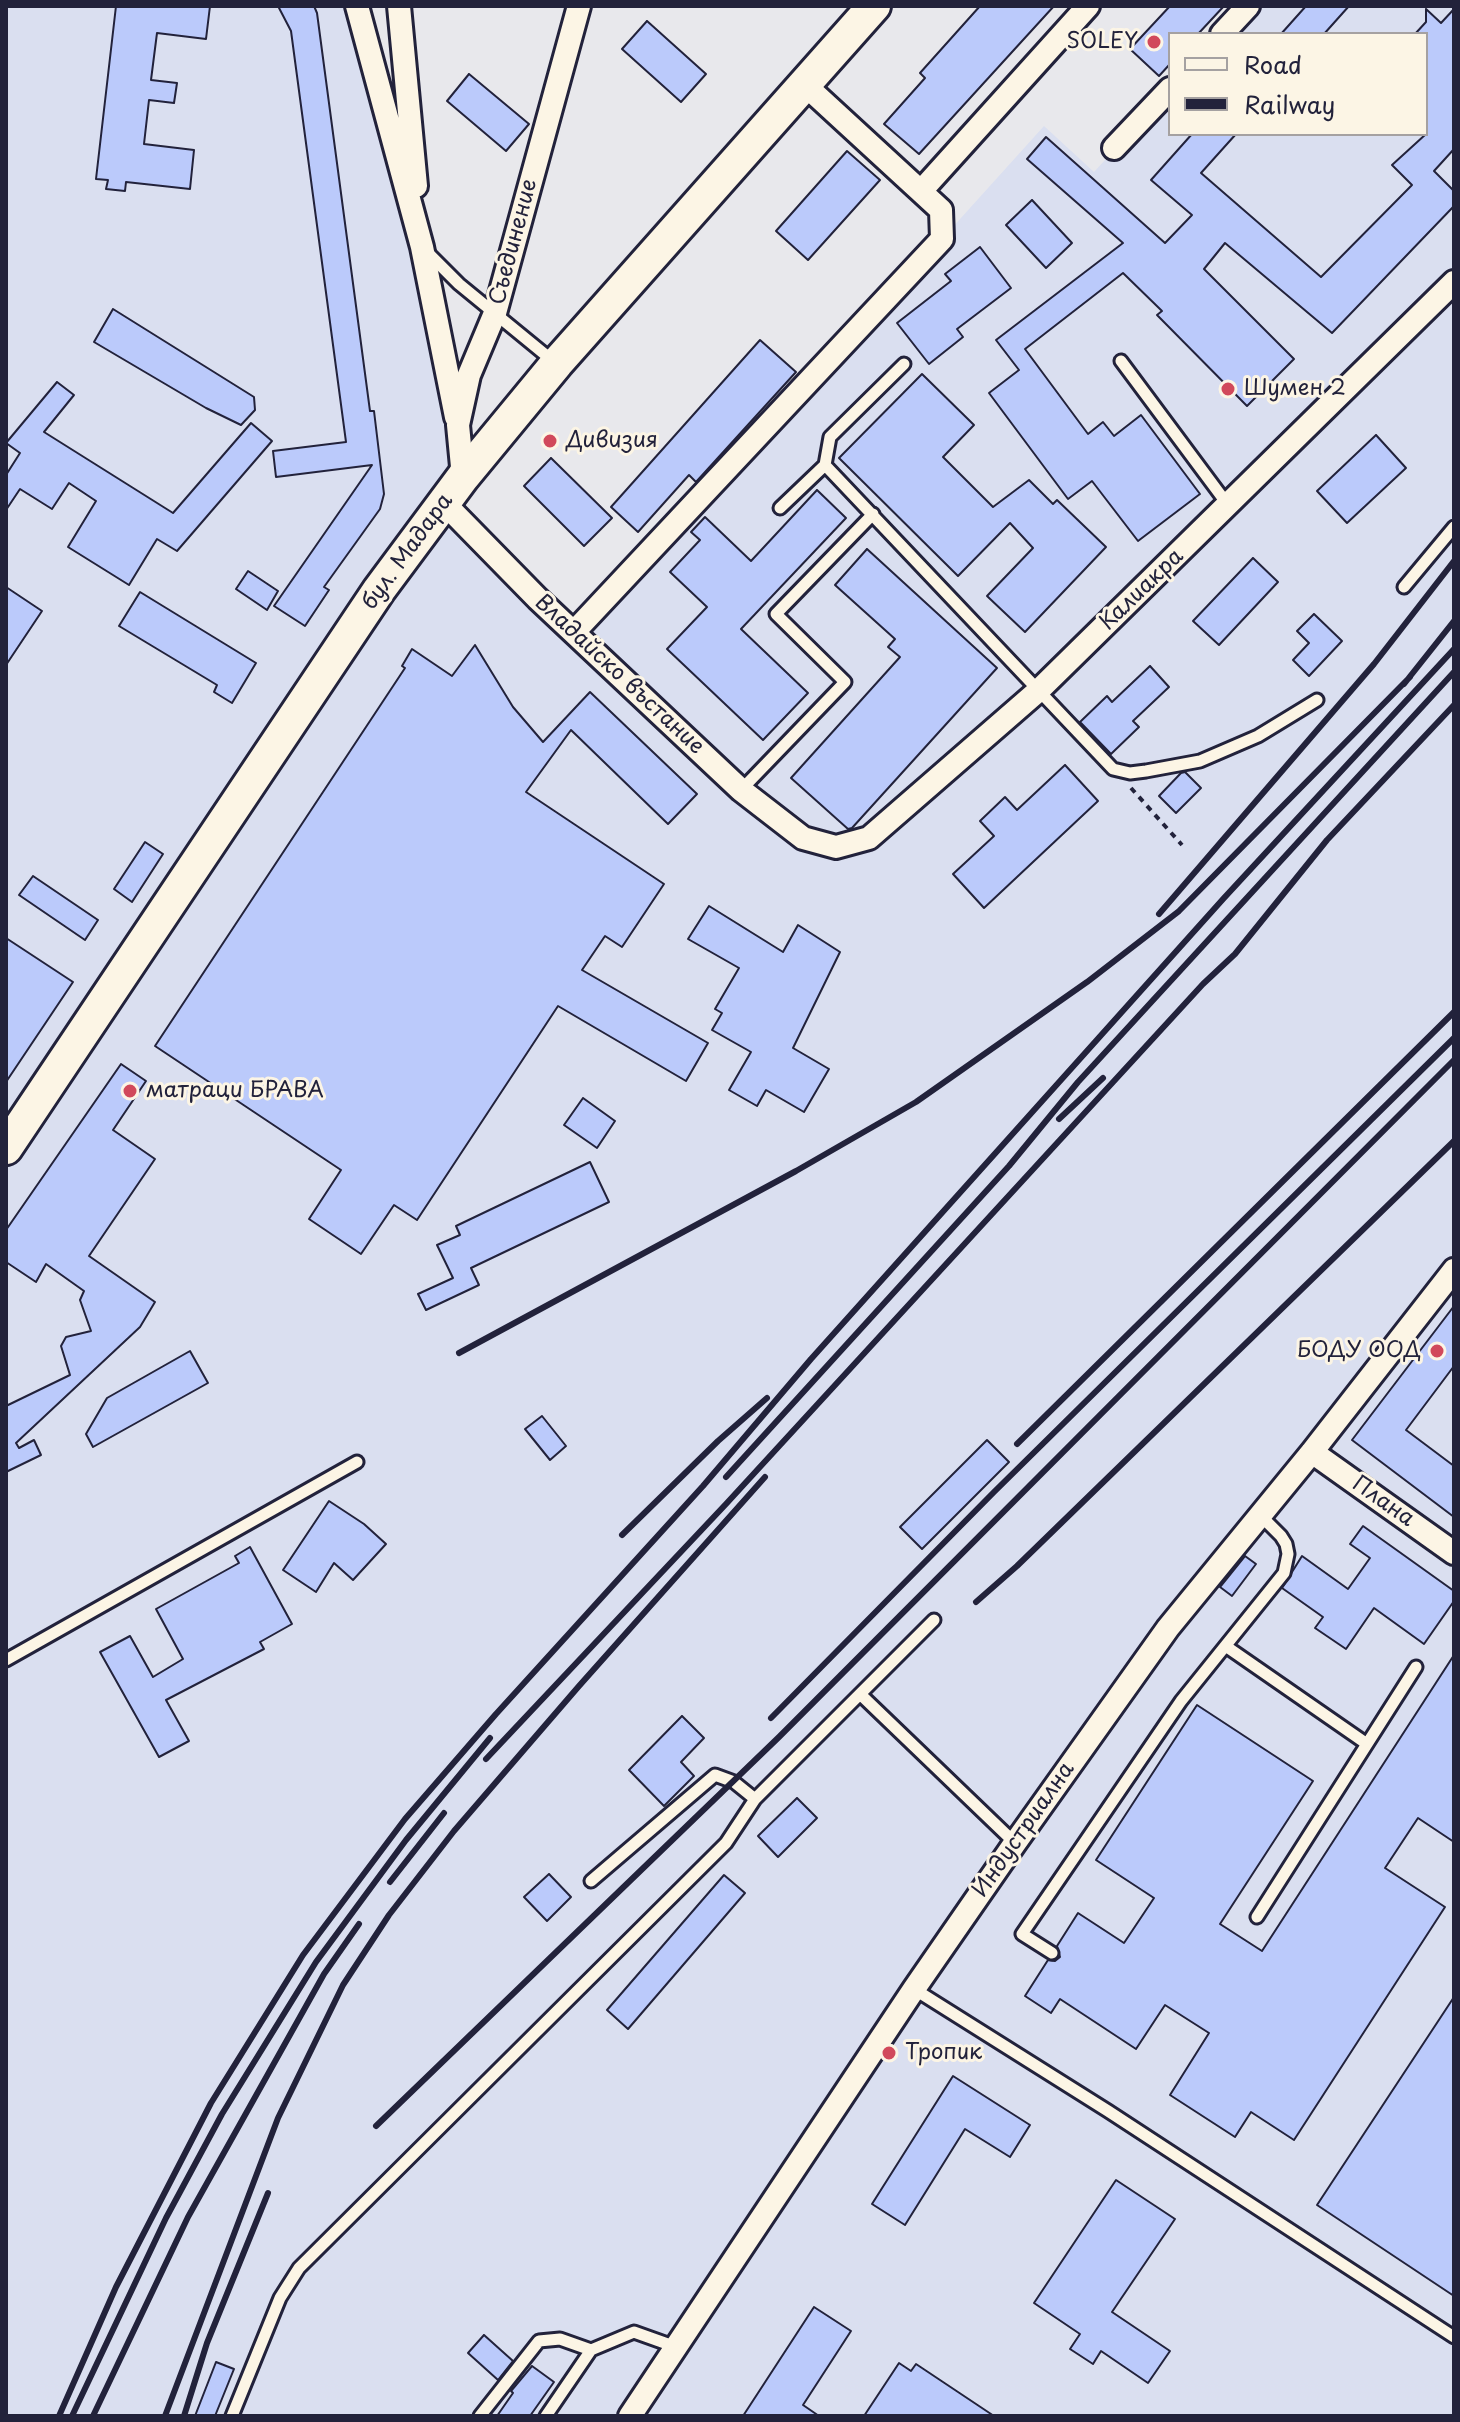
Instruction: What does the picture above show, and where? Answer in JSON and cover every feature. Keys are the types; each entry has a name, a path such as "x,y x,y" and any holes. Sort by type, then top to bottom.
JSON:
{"main road":[{"name":"бул. Мадара","path":"6,1148 379,590 463,477 557,363 874,6"}],"street":[{"path":"357,6 422,247 458,425"},
{"path":"399,6 422,247"},
{"name":"Съединение","path":"463,477 458,425 469,375 495,313 579,6"},
{"path":"922,190 1088,6"},
{"path":"1224,32 1248,6"},
{"path":"574,632 942,239 941,210 804,84"},
{"path":"1114,148 1168,91"},
{"name":"Калиакра","path":"803,838 836,847 869,838 1038,691 1454,282"},
{"name":"Владайско въстание","path":"444,503 574,632 741,790 803,838"},
{"name":"Индустриална","path":"630,2416 914,1989 1168,1628 1312,1452 1454,1270"},
{"name":"Плана","path":"1312,1452 1454,1553"}],"lane":[{"path":"422,247 459,284 557,363"},
{"path":"1121,361 1229,505"},
{"path":"780,508 825,465 830,437 904,364"},
{"path":"825,465 1113,769 1130,773 1200,761 1258,736 1317,700"},
{"path":"741,790 845,682 776,614 873,514"},
{"path":"1404,587 1454,527"},
{"path":"6,1660 357,1462"},
{"path":"1052,1953 1022,1934 1181,1701 1284,1573 1286,1544 1260,1515"},
{"path":"232,2416 280,2298 299,2268 726,1843 755,1799 934,1620"},
{"path":"1227,1647 1367,1744"},
{"path":"1257,1917 1416,1667"},
{"path":"860,1694 1015,1843"},
{"path":"591,1881 715,1775 734,1782 755,1799"},
{"path":"914,1989 1108,2111 1454,2337"},
{"path":"546,2416 591,2350 634,2332 676,2347"},
{"path":"480,2416 539,2341 560,2339 591,2350"}],"path":[{"path":"1113,769 1182,845"}],"shaded area":[{"path":"6,6 357,6 463,477 444,503 574,632 1044,126 1094,172 1168,91 1168,136 1428,136 1428,32 1224,32 1248,6 1454,6 1454,2416 6,2416"}],"building":[{"path":"116,6 210,6 206,39 157,33 151,80 177,83 174,103 149,100 144,144 194,150 190,189 126,182 125,191 106,189 108,180 96,179"},
{"path":"278,6 314,6 317,13 370,411 374,411 384,494 380,509 324,587 329,590 305,626 274,606 372,465 276,477 273,451 346,442 291,31"},
{"path":"980,6 1054,6 919,154 884,124 925,78 920,73"},
{"name":"SOLEY","path":"1170,6 1224,6 1200,32 1168,32 1168,66 1159,76 1130,49"},
{"path":"1306,6 1349,6 1326,32 1283,32"},
{"path":"1426,9 1441,23 1454,9 1454,149 1434,171 1454,191 1454,206 1332,333 1225,243 1204,269 1294,359 1247,406 1157,315 1162,311 1123,273 1025,349 1088,434 1103,422 1114,436 1141,415 1200,494 1138,541 1092,481 1068,499 989,393 1019,370 996,340 1123,243 1027,159 1046,137 1165,243 1192,215 1151,180 1190,136 1234,136 1201,173 1321,277 1412,185 1392,165 1424,136 1428,136 1428,32 1417,32 1426,22"},
{"path":"647,21 706,74 681,102 622,49"},
{"path":"469,74 529,124 506,151 447,101"},
{"path":"847,151 880,180 808,260 776,231"},
{"path":"1032,200 1072,243 1046,268 1006,225"},
{"path":"980,247 1011,288 957,329 963,337 929,364 897,323 951,281 945,274"},
{"path":"113,309 254,397 255,410 241,425 206,408 94,342"},
{"path":"760,340 796,372 696,482 689,475 638,532 611,507"},
{"path":"922,374 974,425 943,457 993,507 1029,480 1053,504 1057,500 1106,547 1025,632 987,596 1033,548 1010,523 958,576 839,458"},
{"path":"57,382 74,395 44,432 173,513 251,423 272,441 177,551 157,539 129,585 68,547 96,501 69,483 52,509 20,489 6,510 6,475 20,453 6,443"},
{"path":"1376,435 1406,468 1347,523 1317,491"},
{"path":"551,458 612,518 584,546 524,486"},
{"path":"817,490 846,518 741,629 808,693 763,740 667,649 707,607 670,572 700,540 691,532 705,517 751,561"},
{"path":"867,549 997,668 848,829 791,778 900,657 888,647 895,639 835,585"},
{"path":"1253,558 1278,582 1219,645 1193,621"},
{"path":"248,571 278,591 267,610 236,589"},
{"path":"6,587 42,611 6,665"},
{"path":"140,592 256,663 232,703 214,692 217,685 119,626"},
{"path":"1314,614 1342,641 1309,676 1293,660 1309,643 1297,631"},
{"path":"475,645 513,707 543,742 590,692 697,794 668,824 571,730 526,792 664,884 622,947 605,936 582,970 708,1043 686,1081 558,1006 417,1220 394,1205 361,1254 309,1219 341,1170 155,1046 405,668 402,666 412,649 452,676"},
{"path":"1150,666 1169,687 1133,721 1139,727 1111,754 1080,722 1107,696 1112,702"},
{"path":"1065,765 1098,801 984,908 953,874 994,836 980,821 1005,797 1017,810"},
{"path":"1185,772 1201,788 1176,813 1159,796"},
{"path":"145,842 163,854 132,902 114,889"},
{"path":"33,876 98,920 85,940 19,895"},
{"path":"709,906 783,952 798,925 840,952 793,1048 829,1069 804,1112 766,1090 757,1106 729,1090 751,1052 712,1030 722,1013 715,1009 739,968 688,939"},
{"path":"6,938 73,982 6,1082"},
{"path":"121,1064 146,1081 113,1130 155,1159 89,1256 155,1302 140,1327 16,1443 19,1448 34,1440 41,1455 6,1472 6,1406 70,1375 61,1346 66,1337 91,1331 80,1300 84,1291 46,1264 36,1282 6,1262 6,1230"},
{"path":"583,1098 615,1121 597,1148 564,1125"},
{"path":"590,1162 609,1202 471,1268 479,1285 426,1310 418,1294 453,1278 437,1245 460,1235 456,1226"},
{"path":"1454,1306 1454,1366 1406,1430 1454,1466 1454,1517 1352,1440"},
{"path":"190,1351 208,1383 93,1447 86,1434 107,1398"},
{"path":"542,1416 566,1446 550,1460 525,1429"},
{"path":"987,1440 1009,1462 922,1549 900,1527"},
{"path":"329,1501 364,1524 386,1544 353,1580 334,1563 316,1592 283,1570"},
{"path":"1363,1526 1454,1591 1454,1601 1424,1644 1374,1608 1346,1649 1315,1628 1323,1617 1282,1588 1302,1556 1348,1589 1370,1558 1350,1544"},
{"path":"250,1547 292,1624 260,1642 264,1649 166,1700 189,1741 159,1757 100,1652 130,1636 153,1677 183,1659 156,1609 239,1563 235,1556"},
{"path":"1245,1556 1256,1564 1232,1596 1220,1587"},
{"path":"1454,1655 1454,1842 1418,1818 1385,1868 1445,1907 1294,2140 1251,2112 1235,2137 1170,2095 1209,2033 1165,2005 1136,2049 1060,1999 1051,2013 1025,1996 1048,1960 1055,1961 1060,1957 1057,1946 1078,1913 1124,1943 1154,1898 1096,1860 1197,1705 1313,1781 1220,1924 1262,1951"},
{"path":"682,1716 704,1738 681,1762 694,1776 664,1806 629,1770"},
{"path":"797,1798 817,1818 778,1857 758,1836"},
{"path":"549,1874 571,1897 547,1921 524,1897"},
{"path":"724,1875 745,1893 628,2029 607,2010"},
{"path":"1454,1997 1454,2296 1317,2205"},
{"path":"953,2076 1030,2125 1010,2157 965,2129 905,2225 872,2204"},
{"path":"1116,2180 1175,2219 1112,2312 1170,2351 1148,2383 1101,2351 1093,2364 1070,2349 1080,2334 1034,2303"},
{"path":"814,2307 851,2331 803,2405 819,2416 743,2416"},
{"path":"484,2335 513,2361 498,2380 468,2353"},
{"path":"216,2362 234,2369 215,2416 195,2416"},
{"path":"899,2363 911,2371 916,2364 994,2416 864,2416"},
{"path":"532,2366 554,2382 530,2416 497,2416 513,2393 511,2391"}],"railway":[{"path":"1159,914 1374,664 1454,561"},
{"path":"1404,684 1454,621"},
{"path":"59,2416 116,2287 211,2103 303,1955 405,1819 1224,898 1454,649"},
{"path":"726,1477 1009,1166 1078,1082 1454,672"},
{"path":"459,1353 796,1171 916,1102 1087,982 1179,911 1410,677"},
{"path":"486,1759 726,1504 1203,984 1235,954 1327,840 1454,705"},
{"path":"1017,1444 1454,1012"},
{"path":"771,1718 994,1492 1454,1038"},
{"path":"376,2126 779,1737 1454,1060"},
{"path":"1059,1119 1103,1078"},
{"path":"976,1602 1017,1566 1454,1141"},
{"path":"622,1535 767,1398"},
{"path":"165,2416 278,2118 343,1985 389,1915 454,1831 765,1477"},
{"path":"72,2416 166,2218 222,2114 316,1962 406,1840 490,1738"},
{"path":"390,1882 444,1813"},
{"path":"93,2416 188,2217 324,1974 359,1924"},
{"path":"184,2416 207,2343 268,2193"}],"place":[{"name":"SOLEY","path":"1154,42"},
{"name":"Шумен 2","path":"1228,389"},
{"name":"Дивизия","path":"550,441"},
{"name":"матраци БРАВА","path":"130,1091"},
{"name":"БОДУ ООД","path":"1437,1351"},
{"name":"Тропик","path":"889,2053"}]}
